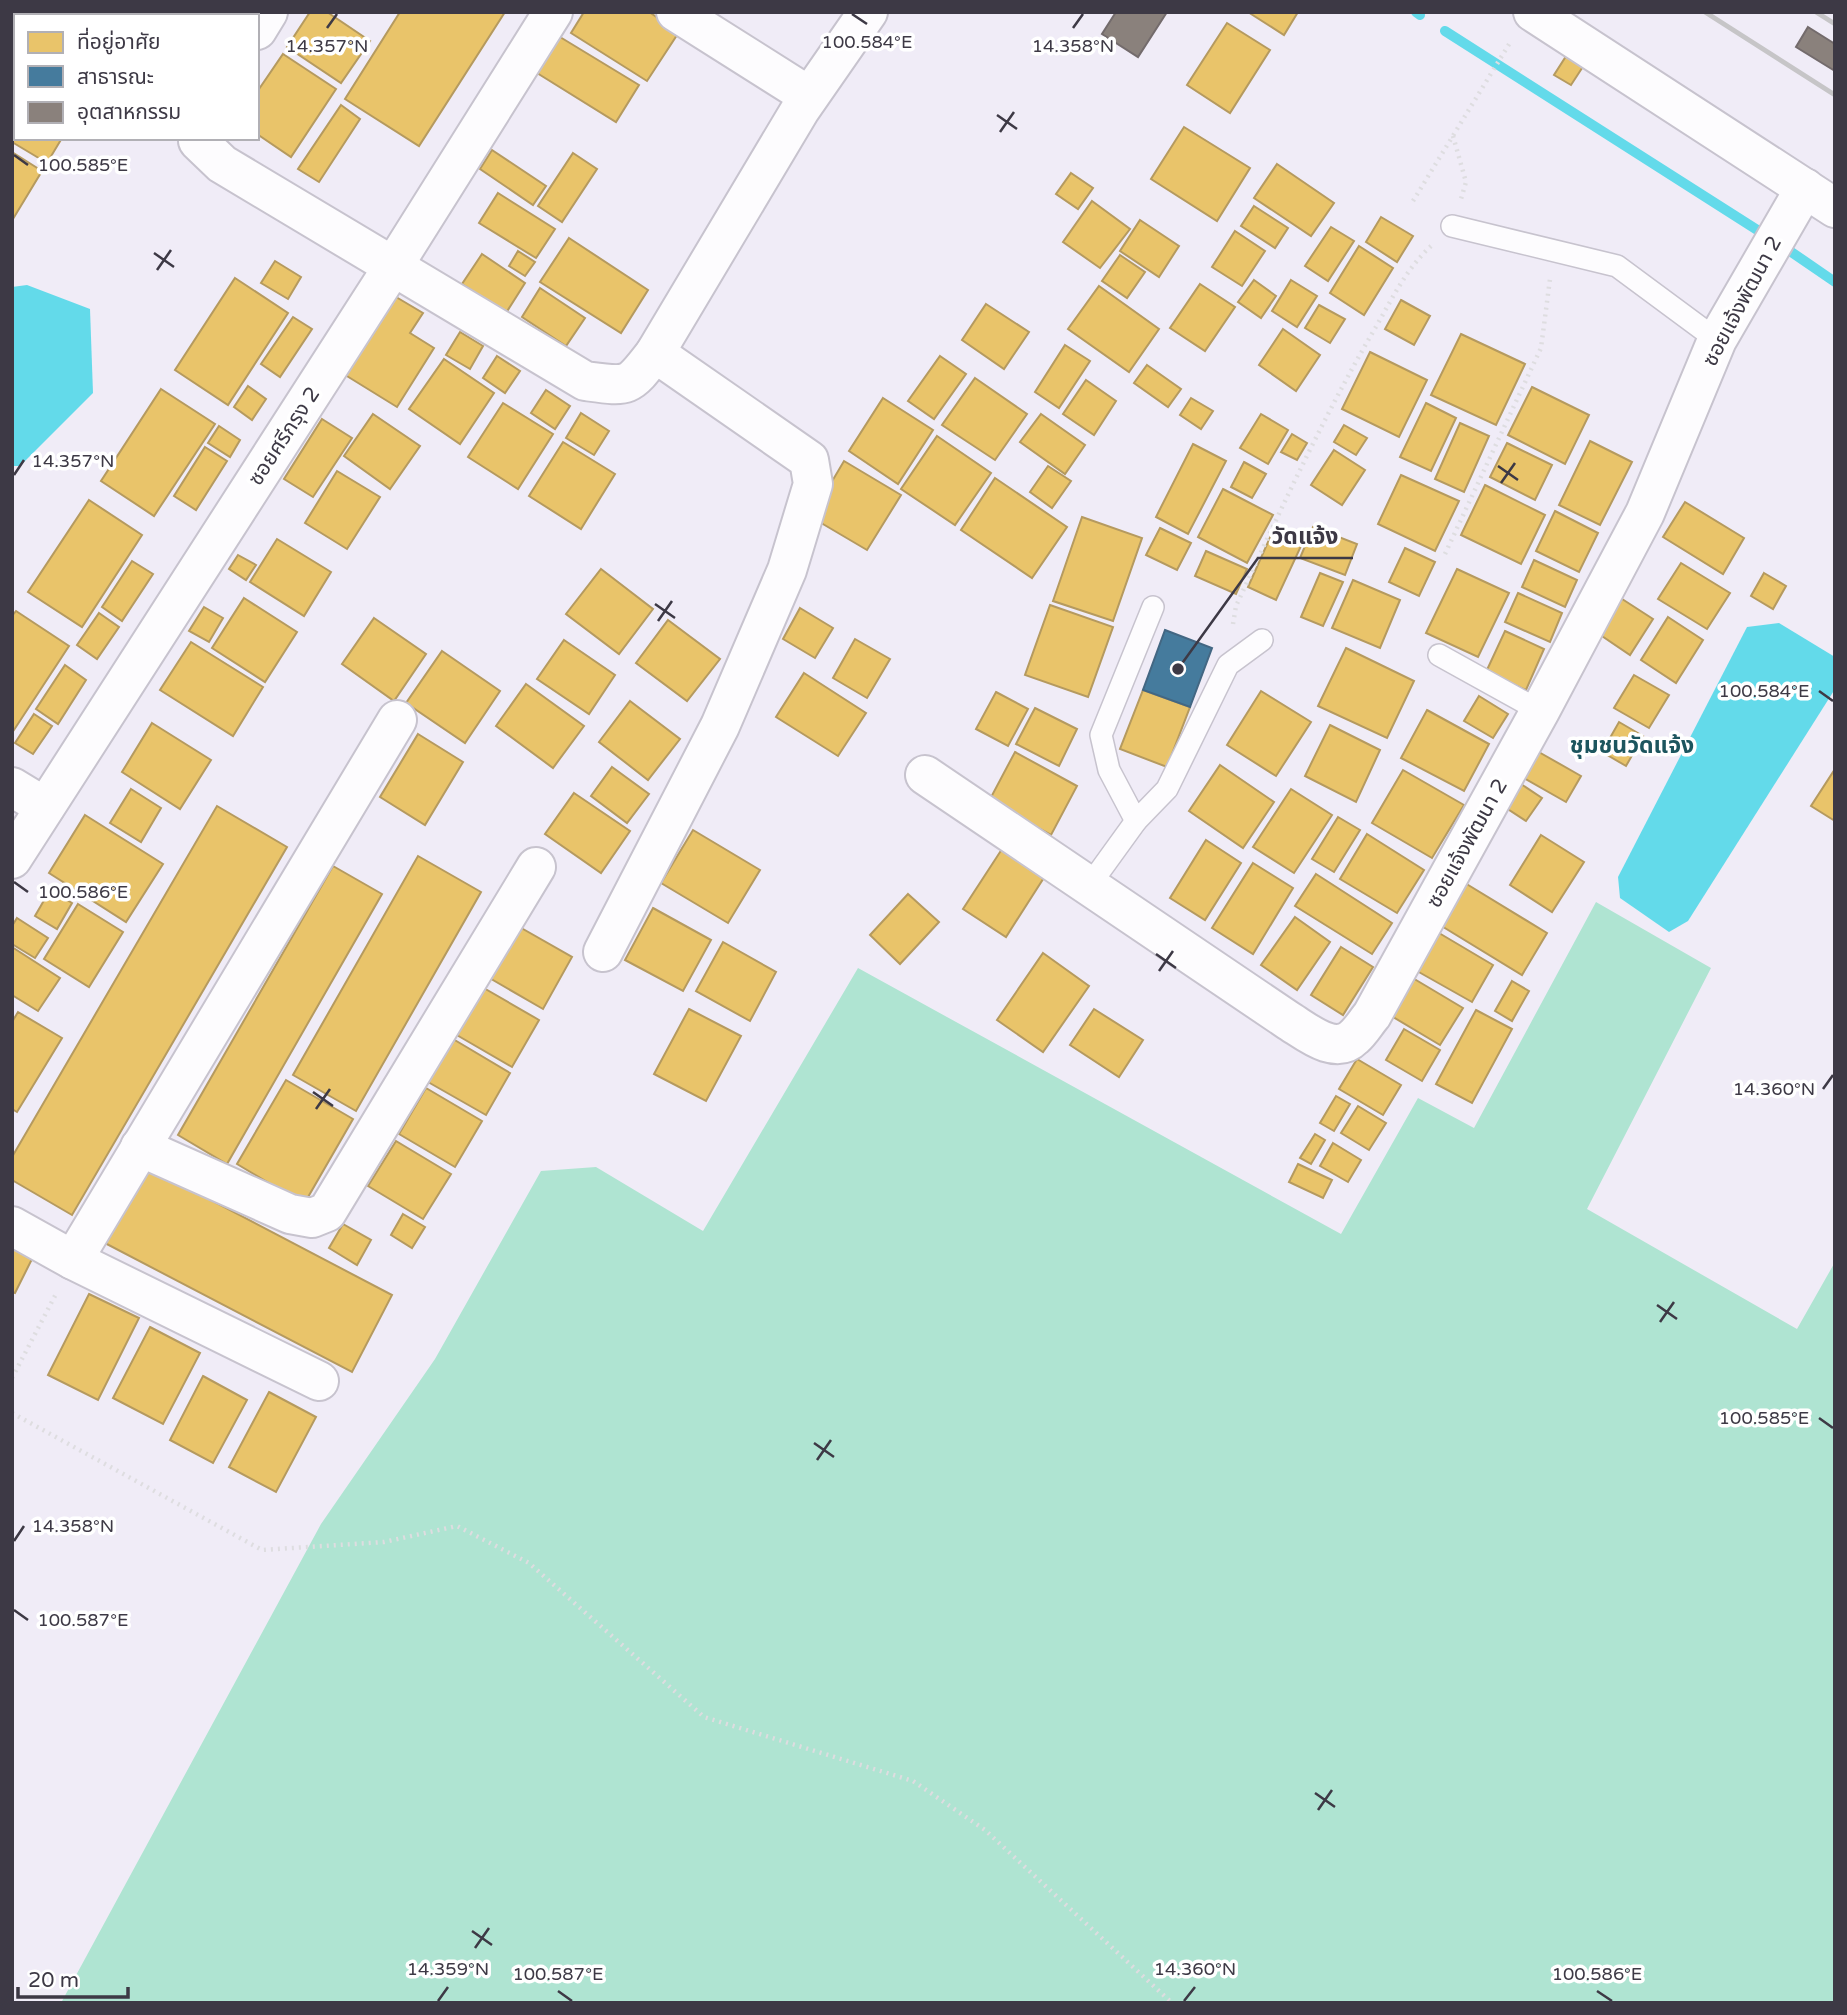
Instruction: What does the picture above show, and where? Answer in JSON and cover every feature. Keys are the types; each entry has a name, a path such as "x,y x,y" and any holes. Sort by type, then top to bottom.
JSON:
{"street":[{"name":"ซอยศรีกรุง 2","path":"12,859 394,265 553,12"},
{"path":"676,12 809,96"},
{"path":"198,140 222,164 585,381 617,386 634,380 656,353 809,96 868,12"},
{"path":"1533,12 1820,198"},
{"name":"ซอยแจ้งพัฒนา 2","path":"925,775 1289,1021 1326,1042 1342,1045 1353,1038 1372,1015 1541,711 1645,513 1717,340 1820,198"},
{"path":"603,952 720,726 787,570 813,484 809,460 656,353"},
{"path":"73,1260 397,720"},
{"path":"12,787 45,807"},
{"path":"141,1147 290,1214 312,1218 327,1212 536,867"},
{"path":"12,1226 73,1260 318,1381"}],"lane":[{"path":"1452,226 1617,266 1717,340"},
{"path":"1136,821 1109,771 1101,735 1153,607"},
{"path":"1089,886 1136,821 1167,789 1228,665 1262,640"},
{"path":"1439,655 1541,711"}],"path":[{"path":"1413,201 1508,45"},
{"path":"1452,226 1466,182 1453,136"},
{"path":"1236,606 1353,365 1415,260 1430,247"},
{"path":"1445,554 1541,348 1548,305"},
{"path":"12,1378 73,1260"},
{"path":"12,1413 262,1550 384,1542 457,1526 528,1563 704,1717 913,1781 985,1830 1172,2003"}],"green space":[{"path":"1596,902 1711,968 1587,1209 1797,1329 1835,1262 1835,2003 61,2003 321,1524 435,1359 541,1171 596,1167 703,1231 858,968 1341,1234 1418,1098 1474,1128"}],"water":[{"path":"27,285 90,309 93,393 20,466 12,466 12,287"},
{"path":"1779,623 1835,657 1835,689 1688,921 1669,932 1620,898 1618,877 1747,627"}],"building: ที่อยู่อาศัย":[{"path":"77,12 126,12 124,14"},
{"path":"310,12 327,12 370,41 341,83 287,47"},
{"path":"400,12 505,12 419,146 345,99"},
{"path":"584,12 649,12 679,32 647,81 571,33"},
{"path":"1248,12 1298,12 1284,35"},
{"path":"1227,23 1270,50 1230,113 1187,85"},
{"path":"560,37 639,85 616,122 537,73"},
{"path":"1570,50 1586,62 1571,85 1554,75"},
{"path":"283,54 336,89 291,157 259,135 259,89"},
{"path":"341,105 360,119 319,182 298,169"},
{"path":"14,114 14,140 61,140 47,163 12,142"},
{"path":"1184,127 1250,168 1217,221 1151,179"},
{"path":"492,150 546,186 533,205 480,169"},
{"path":"12,152 42,171 13,219 12,218"},
{"path":"573,153 597,169 562,222 538,206"},
{"path":"1277,164 1334,203 1311,236 1254,198"},
{"path":"1071,173 1093,188 1078,209 1056,194"},
{"path":"498,193 555,229 536,258 479,223"},
{"path":"1092,201 1130,229 1100,268 1063,242"},
{"path":"1254,206 1288,228 1275,248 1241,226"},
{"path":"1381,217 1413,236 1397,262 1366,242"},
{"path":"1140,220 1179,246 1159,277 1120,251"},
{"path":"1331,227 1354,241 1328,281 1305,266"},
{"path":"1235,231 1265,251 1242,286 1212,267"},
{"path":"569,238 648,290 621,333 540,282"},
{"path":"1359,246 1393,268 1364,315 1330,293"},
{"path":"518,251 535,262 525,276 509,266"},
{"path":"482,254 525,283 506,313 462,284"},
{"path":"1120,255 1145,272 1127,298 1102,281"},
{"path":"275,261 301,277 288,299 261,283"},
{"path":"235,278 288,313 228,405 175,370"},
{"path":"1254,280 1276,296 1261,318 1238,302"},
{"path":"1291,280 1317,296 1297,327 1272,311"},
{"path":"1200,284 1235,307 1205,351 1170,328"},
{"path":"1099,286 1159,329 1129,372 1068,329"},
{"path":"540,288 585,318 566,346 522,317"},
{"path":"391,294 423,313 410,333 434,348 397,407 342,373"},
{"path":"1401,300 1430,316 1414,345 1385,329"},
{"path":"986,304 1029,332 1004,369 962,340"},
{"path":"1319,305 1345,319 1330,343 1305,328"},
{"path":"293,317 312,329 280,377 261,364"},
{"path":"1283,329 1320,355 1296,391 1259,365"},
{"path":"460,332 483,346 470,369 446,355"},
{"path":"1461,334 1525,364 1496,425 1431,395"},
{"path":"1065,345 1090,361 1059,408 1035,392"},
{"path":"1370,352 1427,380 1399,437 1342,409"},
{"path":"497,356 520,371 505,393 483,378"},
{"path":"940,356 966,374 934,419 908,401"},
{"path":"444,359 494,393 460,444 409,409"},
{"path":"1147,365 1181,389 1168,407 1134,383"},
{"path":"975,378 1027,414 995,460 942,425"},
{"path":"1086,380 1116,401 1094,435 1063,414"},
{"path":"248,386 266,399 252,420 234,407"},
{"path":"1532,387 1589,415 1565,464 1508,435"},
{"path":"161,389 215,424 154,516 101,481"},
{"path":"546,390 570,406 555,429 531,413"},
{"path":"883,398 933,430 898,484 849,451"},
{"path":"1191,398 1213,411 1201,429 1180,415"},
{"path":"503,403 553,434 518,489 468,457"},
{"path":"1426,403 1456,418 1431,471 1400,457"},
{"path":"581,413 609,431 594,455 566,438"},
{"path":"373,414 420,446 390,489 344,456"},
{"path":"1041,414 1085,445 1065,474 1020,442"},
{"path":"1261,414 1288,430 1268,464 1240,448"},
{"path":"322,419 352,438 313,497 284,479"},
{"path":"1460,423 1489,436 1464,492 1435,479"},
{"path":"1344,425 1367,438 1356,455 1334,442"},
{"path":"219,426 240,440 230,457 208,443"},
{"path":"1292,434 1307,443 1297,460 1281,452"},
{"path":"937,436 991,473 955,525 901,489"},
{"path":"1590,441 1632,462 1600,525 1559,505"},
{"path":"563,442 615,474 581,529 529,496"},
{"path":"1507,443 1552,465 1535,500 1490,477"},
{"path":"1193,444 1226,461 1188,534 1156,517"},
{"path":"205,447 227,461 196,510 174,496"},
{"path":"1334,450 1365,470 1342,505 1311,485"},
{"path":"844,461 901,495 867,550 811,517"},
{"path":"1244,462 1266,474 1252,498 1231,487"},
{"path":"1048,466 1071,481 1052,508 1030,492"},
{"path":"337,471 380,497 347,549 305,523"},
{"path":"1401,475 1459,501 1435,551 1378,524"},
{"path":"995,478 1067,527 1032,578 961,530"},
{"path":"1485,485 1545,515 1521,564 1461,535"},
{"path":"1223,489 1273,515 1247,563 1198,537"},
{"path":"89,500 142,535 82,627 28,592"},
{"path":"1685,502 1744,538 1723,574 1663,537"},
{"path":"1555,511 1598,533 1579,572 1536,551"},
{"path":"1082,517 1142,538 1113,621 1053,601"},
{"path":"1313,527 1357,544 1345,575 1300,558"},
{"path":"1160,528 1191,543 1177,570 1146,555"},
{"path":"1272,533 1301,546 1276,600 1248,587"},
{"path":"277,539 331,572 304,616 250,582"},
{"path":"1405,548 1435,562 1419,596 1389,582"},
{"path":"1206,551 1247,569 1236,594 1195,576"},
{"path":"238,555 256,565 246,580 229,569"},
{"path":"1534,560 1577,580 1565,607 1522,587"},
{"path":"132,561 153,574 122,621 102,607"},
{"path":"1681,563 1730,593 1707,629 1658,599"},
{"path":"601,569 653,609 619,654 566,614"},
{"path":"1457,569 1509,593 1478,657 1426,633"},
{"path":"1320,573 1343,582 1323,626 1301,617"},
{"path":"1764,573 1786,586 1773,609 1751,596"},
{"path":"1353,580 1400,600 1380,648 1332,628"},
{"path":"1518,593 1562,613 1550,642 1505,622"},
{"path":"1619,597 1653,619 1630,655 1596,632"},
{"path":"244,598 297,632 265,682 212,648"},
{"path":"1050,605 1113,627 1088,697 1025,675"},
{"path":"204,607 223,618 209,642 189,631"},
{"path":"800,608 833,628 815,658 783,639"},
{"path":"16,611 69,646 12,733 12,616"},
{"path":"99,613 119,627 97,659 77,645"},
{"path":"1668,617 1703,640 1676,683 1641,660"},
{"path":"374,618 426,654 394,701 342,664"},
{"path":"668,620 720,659 687,701 636,663"},
{"path":"1505,631 1544,649 1526,690 1486,672"},
{"path":"855,639 890,659 867,698 833,678"},
{"path":"564,640 615,675 589,714 537,679"},
{"path":"191,642 263,687 233,736 160,690"},
{"path":"1346,648 1414,681 1387,738 1318,706"},
{"path":"442,651 500,691 465,743 406,703"},
{"path":"65,665 86,680 58,724 36,709"},
{"path":"804,673 866,713 838,756 776,717"},
{"path":"1634,675 1669,695 1649,728 1614,708"},
{"path":"526,684 584,726 553,768 496,726"},
{"path":"1143,690 1190,707 1167,767 1120,749"},
{"path":"1261,691 1311,722 1276,776 1227,745"},
{"path":"996,692 1028,709 1008,746 976,729"},
{"path":"1479,696 1508,714 1493,738 1464,721"},
{"path":"630,701 680,739 648,780 599,742"},
{"path":"1035,708 1077,729 1059,766 1016,744"},
{"path":"1427,710 1489,744 1464,791 1401,758"},
{"path":"34,714 52,726 33,754 15,743"},
{"path":"1619,722 1643,736 1626,766 1602,752"},
{"path":"152,723 211,760 180,809 122,772"},
{"path":"1330,725 1380,750 1356,802 1305,776"},
{"path":"418,734 463,762 425,825 380,797"},
{"path":"1537,751 1581,776 1566,802 1522,777"},
{"path":"1015,752 1077,786 1051,835 989,801"},
{"path":"1220,765 1274,802 1243,848 1189,811"},
{"path":"612,767 649,794 627,823 591,796"},
{"path":"1835,769 1835,821 1811,806"},
{"path":"1403,770 1464,805 1432,858 1372,823"},
{"path":"1515,780 1542,798 1526,821 1500,804"},
{"path":"131,789 161,808 141,842 110,823"},
{"path":"1291,789 1332,815 1294,873 1253,847"},
{"path":"574,793 630,831 601,873 545,834"},
{"path":"217,806 287,847 72,1215 12,1180 12,1157"},
{"path":"85,815 163,864 126,922 49,873"},
{"path":"1338,817 1360,830 1334,872 1312,859"},
{"path":"693,830 760,870 728,923 661,883"},
{"path":"1367,834 1424,870 1397,913 1340,879"},
{"path":"1541,835 1584,862 1552,912 1510,885"},
{"path":"1206,840 1241,863 1205,920 1170,898"},
{"path":"1002,849 1045,876 1006,937 963,909"},
{"path":"418,856 481,892 356,1111 293,1075"},
{"path":"1253,863 1293,888 1253,954 1212,928"},
{"path":"333,866 382,894 227,1164 178,1135"},
{"path":"1316,874 1392,923 1372,954 1295,906"},
{"path":"1460,880 1547,933 1522,975 1435,922"},
{"path":"50,890 72,903 57,929 35,916"},
{"path":"908,894 939,922 900,964 870,935"},
{"path":"78,904 123,932 89,987 44,959"},
{"path":"653,908 711,940 683,991 625,960"},
{"path":"1295,917 1330,942 1297,990 1261,965"},
{"path":"17,918 48,938 35,958 12,944 12,926"},
{"path":"516,925 572,957 543,1009 486,976"},
{"path":"1439,933 1493,965 1472,1002 1417,971"},
{"path":"723,942 776,972 750,1021 696,991"},
{"path":"12,947 60,978 38,1011 12,995"},
{"path":"1341,947 1373,967 1343,1015 1311,995"},
{"path":"1043,953 1089,986 1043,1052 997,1020"},
{"path":"1411,977 1463,1008 1440,1045 1388,1014"},
{"path":"1512,981 1529,991 1512,1021 1495,1011"},
{"path":"482,987 539,1020 512,1067 455,1034"},
{"path":"689,1009 741,1036 706,1101 654,1074"},
{"path":"1094,1009 1143,1040 1119,1077 1070,1045"},
{"path":"1476,1010 1512,1029 1472,1103 1436,1084"},
{"path":"18,1012 62,1038 17,1112 12,1109 12,1022"},
{"path":"1404,1029 1440,1050 1422,1081 1386,1060"},
{"path":"453,1039 510,1073 486,1115 428,1082"},
{"path":"1357,1059 1401,1085 1383,1115 1339,1089"},
{"path":"286,1080 353,1119 304,1204 237,1164"},
{"path":"426,1088 482,1121 455,1167 399,1134"},
{"path":"1336,1096 1350,1104 1334,1131 1320,1123"},
{"path":"1358,1106 1386,1123 1369,1150 1341,1133"},
{"path":"1315,1134 1325,1140 1311,1164 1300,1158"},
{"path":"396,1141 451,1174 423,1219 368,1186"},
{"path":"1333,1143 1361,1160 1348,1182 1320,1166"},
{"path":"142,1164 392,1295 352,1372 101,1241"},
{"path":"1298,1164 1332,1180 1323,1198 1289,1182"},
{"path":"403,1214 425,1227 412,1248 391,1235"},
{"path":"343,1224 371,1240 357,1265 329,1248"},
{"path":"12,1247 33,1257 15,1293 12,1292"},
{"path":"89,1294 139,1318 98,1400 48,1375"},
{"path":"150,1327 200,1353 163,1424 113,1398"},
{"path":"203,1376 247,1400 213,1463 170,1440"},
{"path":"269,1392 316,1417 276,1492 229,1467"}],"building: สาธารณะ":[{"path":"1165,630 1212,648 1190,707 1143,690"}],"building: อุตสาหกรรม":[{"path":"1116,12 1167,12 1138,57 1102,34"},
{"path":"1808,27 1835,44 1835,71 1796,47"}],"waterway":[{"path":"1416,12 1420,15"},
{"path":"1445,31 1762,233"},
{"path":"1784,247 1835,282"}],"railway":[{"path":"1705,12 1835,95"},
{"path":"1816,12 1835,24"}],"place":[{"name":"วัดแจ้ง","path":"1178,669"}],"district":[{"name":"ชุมชนวัดแจ้ง","path":"1632,745"}]}
